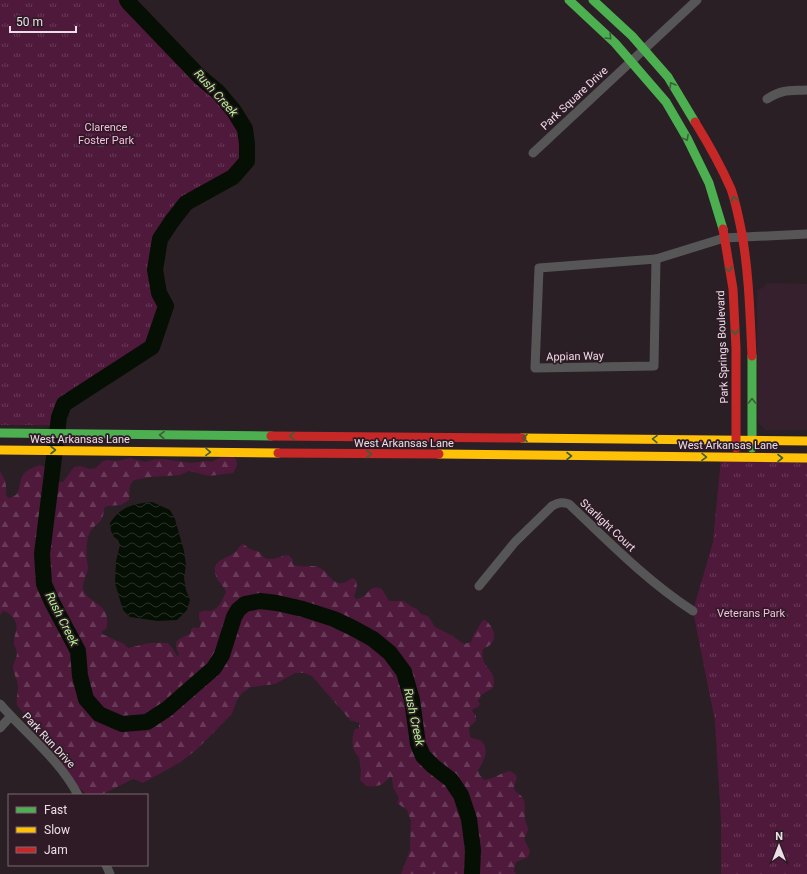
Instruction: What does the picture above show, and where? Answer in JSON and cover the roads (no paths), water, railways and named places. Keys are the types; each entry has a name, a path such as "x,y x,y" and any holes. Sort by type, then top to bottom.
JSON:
{"main road":[{"name":"Park Springs Boulevard","path":"569,0 604,32 666,102 687,138 709,183 724,238 733,289 736,348 736,457"},
{"path":"593,0 632,36 668,77 709,145 731,190 743,237 750,282 752,458"},
{"name":"West Arkansas Lane","path":"0,433 807,441"},
{"name":"West Arkansas Lane","path":"0,450 113,450 272,454 807,458"}],"street":[{"name":"Park Square Drive","path":"533,153 697,0"},
{"path":"767,99 782,91 807,90"},
{"name":"Appian Way","path":"656,259 654,366 535,368 539,268 656,259 724,238 807,234"},
{"name":"Starlight Court","path":"478,586 515,542 552,506 563,502 569,504 628,560 669,596 694,611"},
{"name":"Park Run Drive","path":"0,704 60,767 72,783 78,794"},
{"path":"0,728 11,716"}],"water":[{"path":"152,502 170,510 175,519 184,551 186,565 184,578 186,590 190,600 187,610 177,620 158,621 130,617 123,610 115,583 116,561 120,545 111,531 110,523 123,509 133,505"}],"waterway":[{"name":"Rush Creek","path":"127,0 200,77 218,92 234,111 245,129 247,161 233,177 186,203 160,239 155,270 159,293 166,306 152,347 64,404 59,417 42,554 44,584 78,651 80,676 86,699 99,714 122,724 147,722 167,709 214,668 222,655 234,617 238,610 245,604 260,601 277,603 303,609 334,619 373,639 390,653 404,672 412,700 418,744 423,756 451,780 461,795 469,819 473,850 472,874"}],"park label":[{"name":"Clarence Foster Park","path":"106,133"},
{"name":"Veterans Park","path":"751,613"}]}
